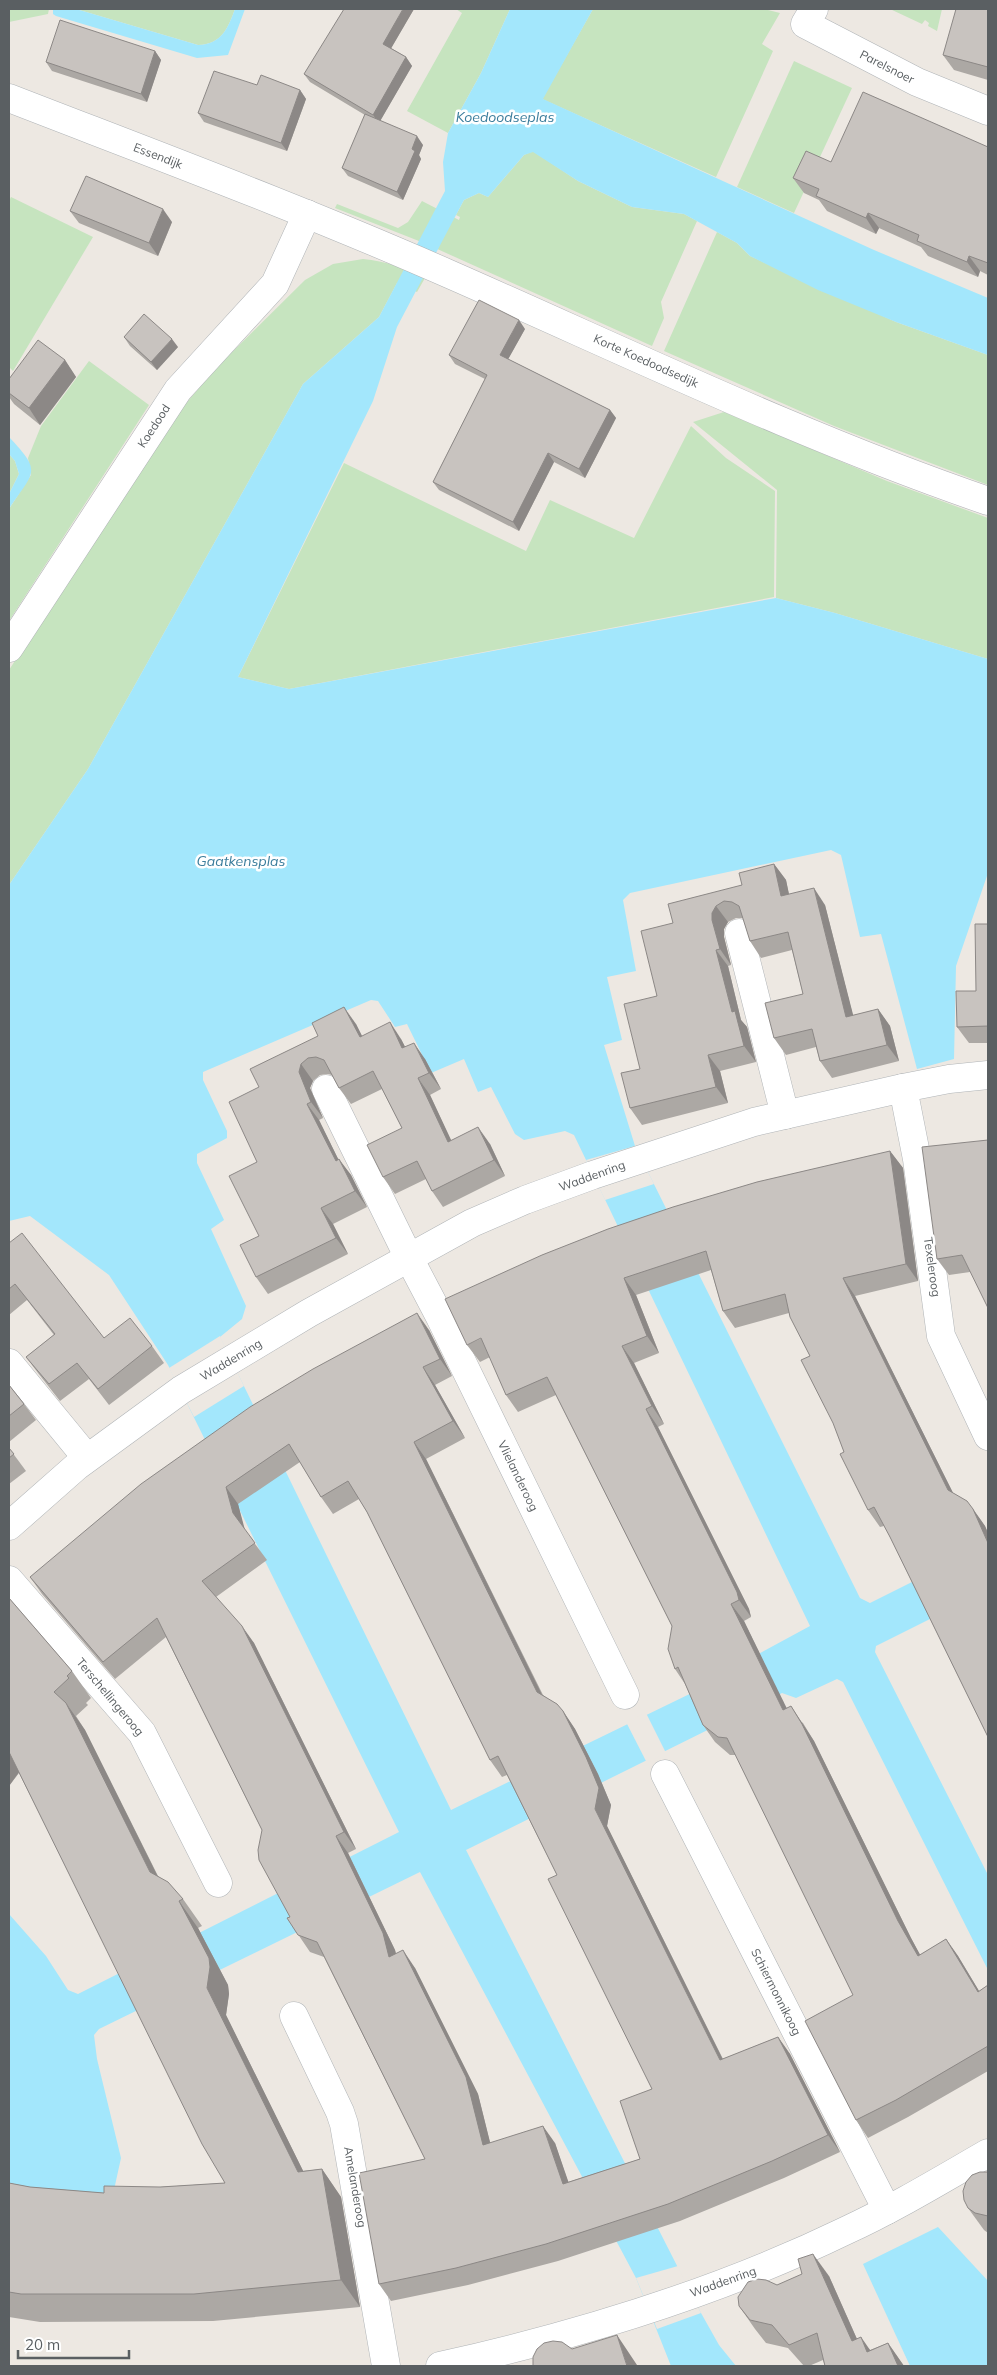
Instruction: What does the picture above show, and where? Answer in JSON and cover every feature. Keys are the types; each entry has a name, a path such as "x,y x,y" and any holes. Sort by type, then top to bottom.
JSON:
{"street":[{"name":"Parelsnoer","path":"814,9 805,24 917,82 988,111"},
{"name":"Essendijk","path":"9,98 307,214"},
{"name":"Korte Koedoodsedijk","path":"307,214 446,272 784,422 918,477 988,501"},
{"name":"Koedood","path":"9,648 178,390 275,284 307,214"},
{"path":"739,934 785,1115"},
{"name":"Waddenring","path":"9,1526 87,1458 181,1390 309,1313 472,1223 525,1200 593,1175 729,1130 903,1088 949,1079 988,1075"},
{"path":"326,1088 408,1258"},
{"name":"Texeleroog","path":"903,1088 917,1159 941,1336 988,1436"},
{"name":"Vlielanderoog","path":"408,1258 445,1325 625,1695"},
{"path":"9,1363 87,1458"},
{"name":"Terschellingeroog","path":"9,1580 142,1733 218,1883"},
{"name":"Schiermonnikoog","path":"665,1774 887,2210"},
{"name":"Amelanderoog","path":"294,2016 344,2124 386,2366"},
{"name":"Waddenring","path":"440,2366 503,2352 649,2309 784,2259 887,2210 988,2153"}],"green space":[{"path":"9,9 49,9 48,14 9,22"},
{"path":"76,9 235,9 223,34 213,42 198,45"},
{"path":"456,9 510,9 481,73 448,133 407,111 462,13"},
{"path":"593,9 764,9 780,13 762,44 773,51 716,177 542,99"},
{"path":"890,9 942,9 937,31 928,26 929,23 925,20 922,24"},
{"path":"794,61 852,88 794,213 737,187"},
{"path":"533,151 578,181 632,207 684,214 697,221 661,302 664,318 652,346 424,243 335,208 337,204 398,228 408,222 422,201 459,220 460,217 456,215 464,200 479,193 488,197 524,155"},
{"path":"11,197 93,237 13,371 9,367 9,201"},
{"path":"717,232 737,243 750,256 896,322 988,355 988,485 834,426 664,351"},
{"path":"363,259 379,261 425,278 417,292 397,283 379,317 303,384 88,769 9,885 9,670 172,420 214,370 305,280 333,264"},
{"path":"89,361 149,405 9,621 9,509 31,475 28,458 41,426"},
{"path":"724,412 887,481 988,518 988,659 835,613 776,598 777,490 693,422"},
{"path":"691,426 726,458 775,491 774,597 289,689 238,677 344,463 526,551 550,500 634,538"},
{"path":"9,454 15,461 19,474 9,494"}],"water":[{"path":"53,9 76,9 198,45 213,42 227,28 235,9 245,9 228,55 197,58 56,16 53,14"},
{"name":"Gaatkensplas","path":"510,9 593,9 543,99 874,250 988,298 988,355 896,322 818,290 750,256 737,243 684,214 632,207 578,181 533,152 524,155 488,197 479,193 464,200 397,327 373,401 238,677 289,689 776,598 835,613 988,659 988,873 956,966 954,1059 917,1069 881,934 860,937 841,855 831,850 630,893 623,900 636,971 607,977 622,1040 604,1045 635,1146 860,1598 870,1603 988,1544 988,1590 876,1646 875,1652 988,1875 988,1970 843,1682 837,1679 796,1698 782,1693 466,1850 701,2313 719,2345 736,2366 671,2366 636,2278 420,1872 99,2029 94,2035 97,2059 121,2158 112,2199 9,2192 9,1914 46,1956 68,1990 78,1994 399,1832 168,1365 109,1275 30,1216 9,1221 9,885 88,769 303,384 379,317 445,191 443,162 448,133 481,73","holes":["371,1000 378,1001 395,1027 407,1024 431,1073 464,1059 478,1092 491,1087 515,1134 524,1140 565,1131 574,1135 810,1626 749,1659 741,1669 451,1810 220,1337 242,1319 246,1306 211,1229 224,1220 197,1163 197,1154 227,1138 227,1131 203,1080 203,1072"]},
{"path":"9,437 27,458 31,466 31,472 29,479 9,509 9,494 19,474 15,461 9,454"},
{"path":"938,2227 988,2281 988,2366 910,2366 863,2264"}],"pier":[{"path":"635,1146 654,1184 605,1200 586,1160"},
{"path":"220,1336 244,1386 194,1417 169,1368"},
{"path":"646,1713 666,1753 647,1763 626,1722"},
{"path":"678,2266 701,2313 657,2329 636,2278"}],"building":[{"path":"344,9 403,9 383,44 406,57 373,115 304,74"},
{"path":"956,9 988,9 988,67 943,55"},
{"path":"60,20 155,51 141,94 46,62"},
{"path":"214,71 257,85 261,75 300,90 281,143 198,113"},
{"path":"863,92 988,147 988,263 969,256 967,262 917,241 919,235 868,213 866,218 816,196 819,189 793,178 806,151 831,162"},
{"path":"365,114 417,136 412,149 415,151 397,192 342,168"},
{"path":"86,176 163,209 149,243 70,211"},
{"path":"479,300 519,320 500,355 610,410 579,469 548,453 513,522 433,482 487,375 449,355"},
{"path":"144,314 172,339 151,362 124,337"},
{"path":"38,340 65,360 29,408 9,393 9,379"},
{"path":"774,864 781,896 814,888 846,1017 878,1009 887,1045 820,1061 812,1029 774,1038 765,1003 803,994 788,932 750,941 739,906 732,902 724,901 716,906 712,913 712,920 720,949 716,950 732,1012 735,1011 744,1046 708,1055 716,1087 630,1108 621,1073 640,1069 624,1004 657,996 641,931 673,923 668,904 742,885 739,873"},
{"path":"975,924 988,924 988,1026 957,1027 956,991 976,991"},
{"path":"344,1007 360,1037 390,1022 402,1048 414,1043 429,1073 418,1078 448,1142 478,1127 494,1160 432,1191 417,1161 383,1177 367,1145 402,1128 373,1071 339,1088 324,1060 316,1057 308,1058 301,1064 299,1072 311,1102 307,1104 336,1161 339,1159 355,1191 321,1208 336,1238 256,1277 240,1245 259,1236 229,1176 257,1162 229,1102 259,1087 250,1069 318,1036 312,1023"},
{"path":"988,1140 988,1308 962,1255 937,1259 922,1147"},
{"path":"890,1151 906,1264 843,1278 948,1490 967,1501 973,1509 988,1543 988,1737 890,1537 874,1507 868,1510 840,1454 844,1452 833,1423 801,1360 810,1356 790,1317 785,1294 723,1311 706,1251 624,1278 647,1336 622,1346 652,1406 646,1409 737,1592 739,1600 731,1604 783,1710 791,1706 802,1724 898,1921 918,1956 946,1939 978,1992 988,1985 988,2046 896,2100 856,2120 805,2021 853,1995 727,1738 718,1737 703,1725 678,1667 675,1669 668,1649 672,1626 547,1377 506,1395 481,1338 467,1345 445,1299 542,1255 608,1229 673,1207 757,1182"},
{"path":"22,1233 104,1338 130,1318 152,1346 98,1389 77,1363 49,1384 26,1357 55,1334 15,1284 9,1289 9,1243"},
{"path":"417,1313 440,1359 423,1367 453,1421 414,1442 537,1692 557,1704 563,1711 586,1757 599,1788 595,1809 720,2060 778,2037 828,2135 772,2161 668,2204 546,2244 456,2268 379,2284 359,2173 425,2159 317,1942 298,1935 287,1918 290,1917 259,1860 258,1850 262,1830 157,1618 103,1662 30,1577 141,1484 250,1407 313,1369","holes":["289,1444 321,1497 348,1481 367,1512 490,1760 498,1756 557,1875 548,1879 652,2089 620,2101 640,2159 563,2184 543,2126 483,2145 466,2077 403,1950 389,1957 383,1933 336,1836 344,1832 242,1626 202,1581 255,1543 233,1513 226,1487"]},
{"path":"9,1385 24,1404 9,1416"},
{"path":"9,1448 14,1454 9,1458"},
{"path":"9,1598 72,1671 67,1676 69,1678 54,1692 66,1703 150,1872 168,1882 183,1899 179,1901 209,1958 210,1967 207,1988 298,2172 322,2169 341,2280 194,2294 21,2294 9,2292 9,2183 30,2187 104,2193 104,2186 160,2187 225,2183 202,2144 9,1752"},
{"path":"988,2172 988,2216 975,2213 968,2208 964,2200 963,2191 966,2182 972,2175"},
{"path":"813,2254 852,2341 861,2337 867,2352 888,2343 898,2366 825,2366 817,2333 789,2345 772,2325 750,2320 739,2306 738,2297 748,2282 757,2279 766,2280 777,2285 802,2274 798,2259"},
{"path":"617,2335 627,2366 533,2366 533,2357 537,2349 544,2343 562,2342 572,2349"}],"water label":[{"name":"Koedoodseplas","path":"505,117"}]}
